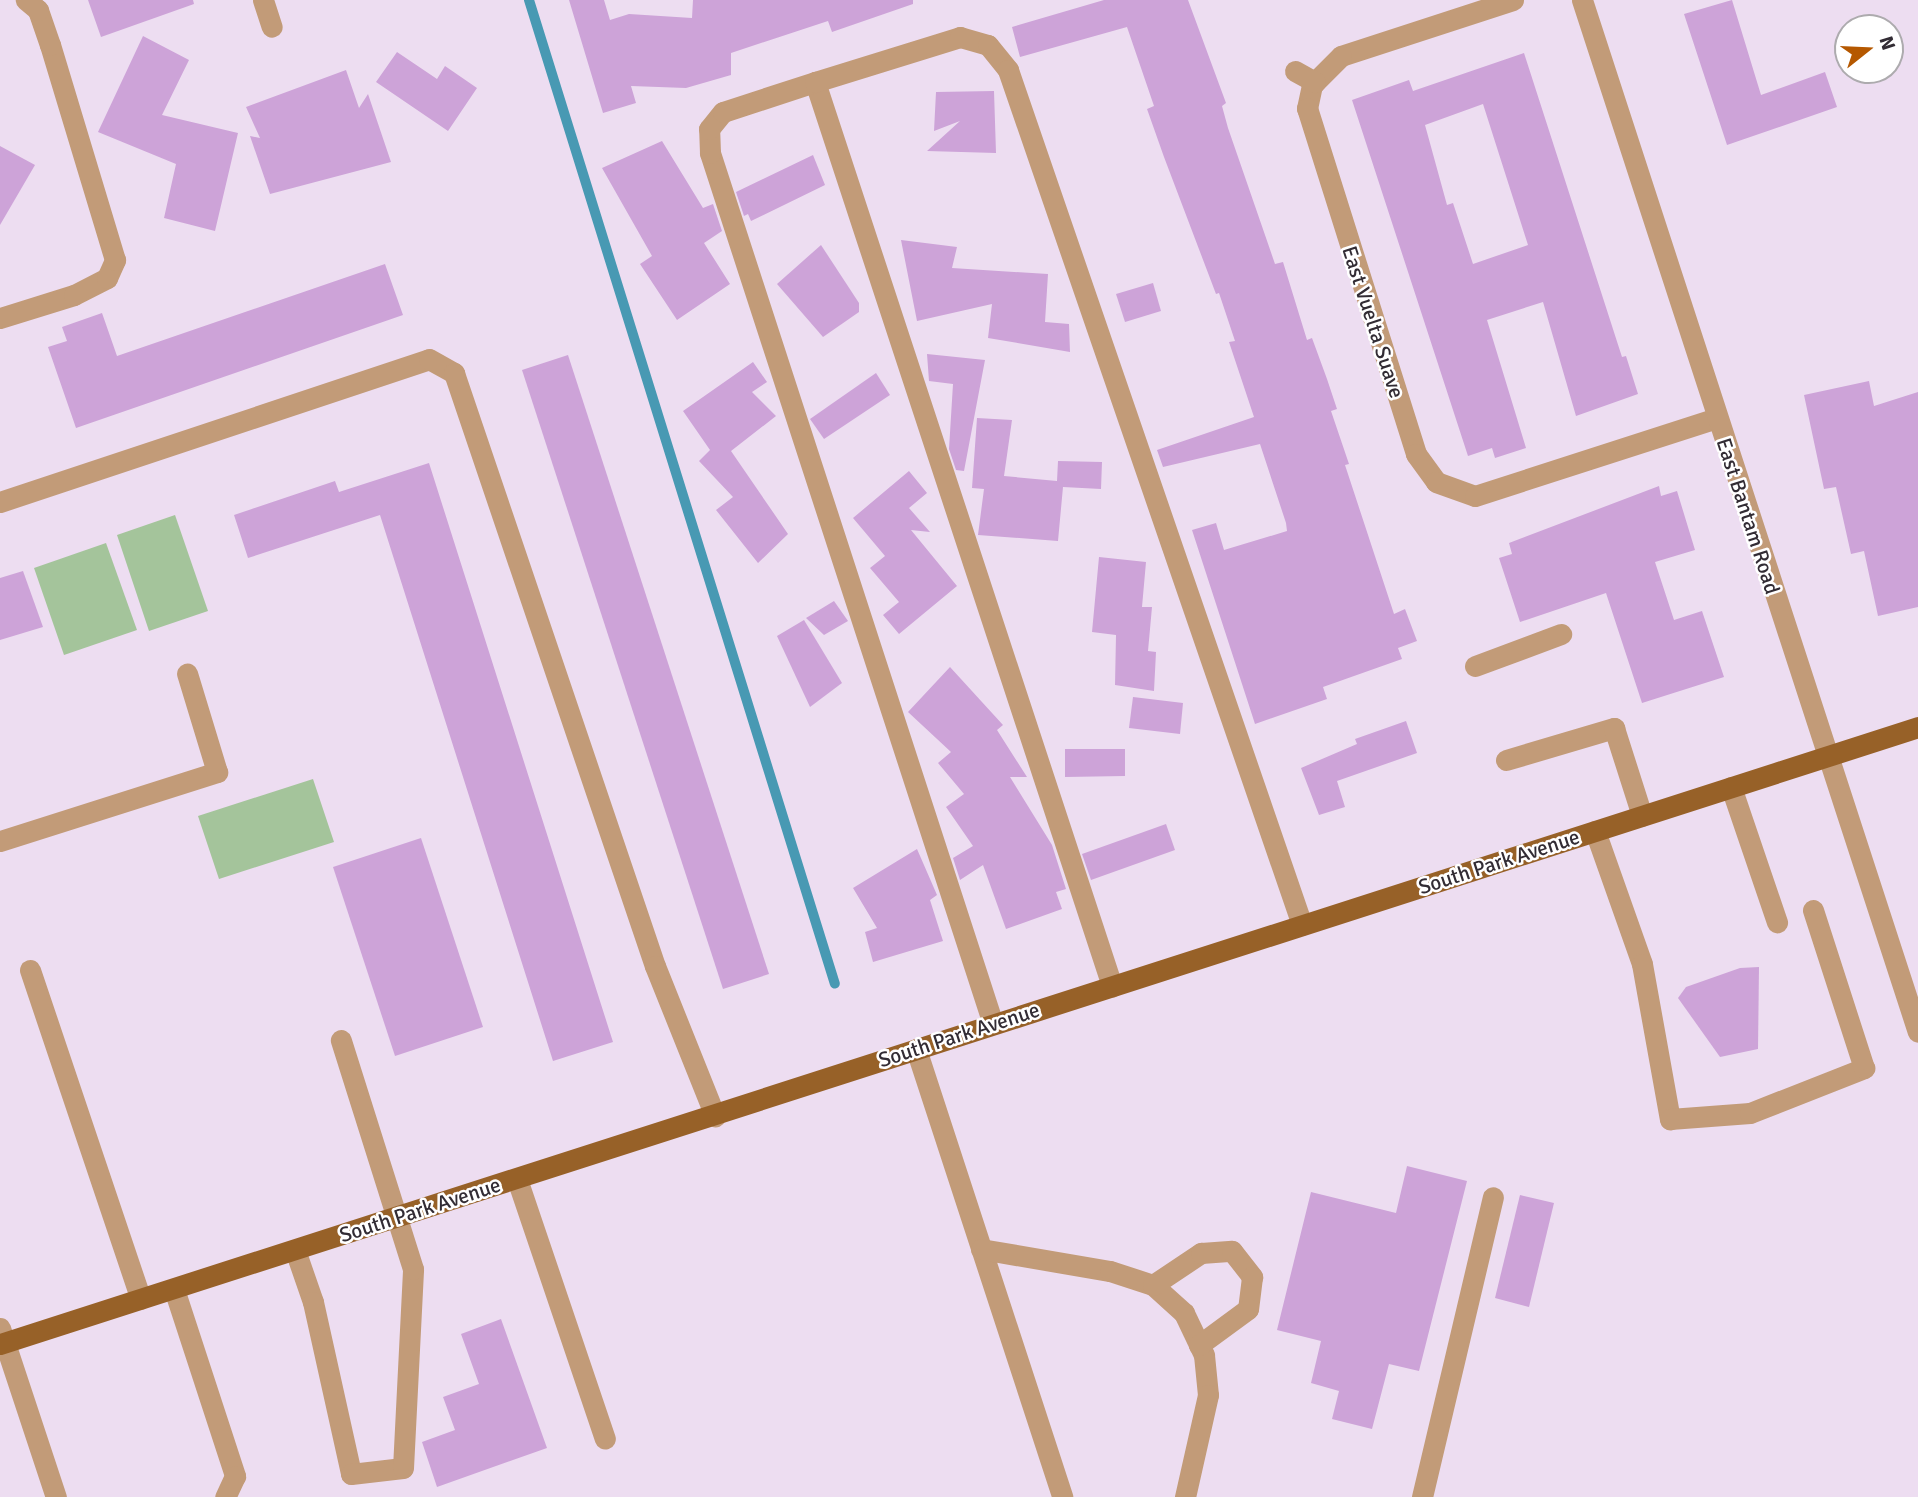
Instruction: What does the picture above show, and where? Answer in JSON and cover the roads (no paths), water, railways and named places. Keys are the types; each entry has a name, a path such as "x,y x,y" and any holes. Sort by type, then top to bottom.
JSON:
{"main road":[{"name":"South Park Avenue","path":"2,1338 174,1289 1918,727"}],"street":[{"path":"0,317 74,295 107,278 115,260 38,10 26,0"},
{"path":"263,0 272,27"},
{"path":"1295,71 1315,82 1349,52 1513,0"},
{"name":"East Bantam Road","path":"1582,0 1826,757 1918,1031"},
{"path":"993,1024 710,153 709,129 723,112 815,82 960,37 988,45 1008,70 1302,925"},
{"path":"815,82 1112,986"},
{"name":"East Vuelta Suave","path":"1315,82 1307,108 1316,147 1416,454 1440,496 1490,493 1717,418"},
{"path":"0,502 429,359 454,373 655,966 715,1116"},
{"path":"1475,666 1561,634"},
{"path":"0,841 217,772 187,673"},
{"path":"1506,760 1614,728 1642,816"},
{"path":"1731,787 1777,922"},
{"path":"1595,831 1642,964 1670,1119 1750,1113 1864,1068 1813,909"},
{"path":"30,970 141,1299"},
{"path":"295,1250 313,1301 351,1474 404,1468 413,1269 341,1040"},
{"path":"916,1049 1062,1497"},
{"path":"517,1179 605,1439"},
{"path":"1422,1497 1493,1197"},
{"path":"981,1249 1110,1271 1153,1285 1184,1313 1199,1345 1208,1395 1185,1497"},
{"path":"1153,1285 1201,1253 1232,1251 1252,1277 1248,1309 1199,1345"},
{"path":"174,1289 234,1476 225,1497"},
{"path":"2,1338 56,1497"}],"waterway":[{"path":"529,0 835,984"}]}
